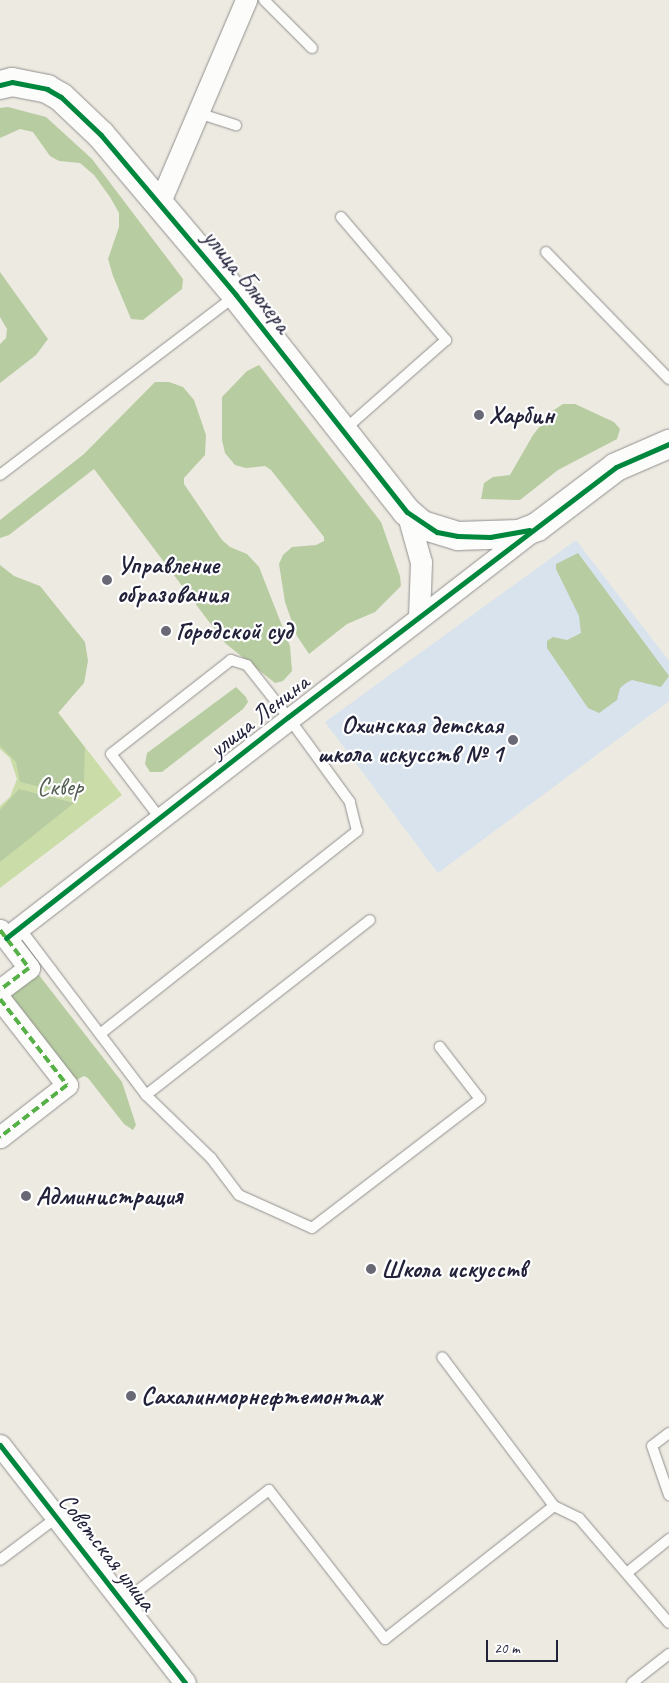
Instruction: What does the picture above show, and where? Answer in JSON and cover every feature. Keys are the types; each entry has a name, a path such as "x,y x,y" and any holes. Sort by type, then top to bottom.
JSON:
{"street":[{"path":"159,204 246,0"},
{"name":"улица Блюхера","path":"0,85 12,82 30,83 62,97 101,135 236,295 407,512 422,525 446,534 490,537 519,534 537,527 616,467 669,444"},
{"path":"407,512 421,562 419,617"},
{"name":"улица Ленина","path":"8,932 537,527"},
{"path":"0,990 29,968 8,932"},
{"path":"0,999 67,1085 0,1137"},
{"name":"Советская улица","path":"0,1445 185,1683"}],"lane":[{"path":"264,0 312,48"},
{"path":"198,113 236,125"},
{"path":"341,217 446,340 343,430"},
{"path":"546,252 669,379"},
{"path":"0,475 236,295"},
{"path":"100,1034 357,831 350,802 288,717 247,665 230,660 111,754 159,817"},
{"path":"146,1095 370,920"},
{"path":"8,932 100,1034 146,1095 211,1158 239,1195 312,1228 480,1099 440,1047"},
{"path":"442,1357 554,1506 579,1518 628,1572 669,1623"},
{"path":"669,1432 652,1446 669,1494"},
{"path":"123,1602 268,1490 385,1639 554,1506"},
{"path":"0,1560 56,1518"},
{"path":"628,1572 669,1539"},
{"path":"632,1683 669,1654"}],"shaded area":[{"path":"576,540 669,661 669,701 438,873 325,722"}],"green space":[{"path":"8,107 46,117 92,159 183,279 182,289 143,320 131,319 108,259 119,227 119,213 110,197 94,175 80,163 59,161 50,156 33,132 20,129 0,138 0,108"},
{"path":"0,272 48,339 36,355 0,383 0,344 6,338 7,329 0,317"},
{"path":"259,365 381,522 400,576 401,586 375,612 347,624 309,654 297,636 285,602 279,564 283,555 292,547 316,545 324,541 324,537 271,470 265,466 246,468 235,465 225,453 222,440 222,397 247,371"},
{"path":"155,382 169,382 183,387 194,400 206,435 205,455 184,478 184,484 222,540 230,547 247,554 259,567 290,646 292,671 283,681 275,683 225,643 94,469 9,535 0,538 0,520 84,454"},
{"path":"563,404 575,404 614,422 620,429 617,439 558,470 520,500 481,499 484,483 493,477 510,475 533,435 551,412"},
{"path":"578,553 669,676 661,687 632,680 626,683 620,688 617,700 599,713 588,708 547,648 547,641 553,637 567,640 581,633 579,616 556,569 556,564"},
{"path":"0,565 14,576 40,586 85,642 88,661 84,683 58,713 85,748 84,782 76,796 20,782 16,762 0,746"},
{"name":"Сквер","path":"0,637 122,795 0,888 0,806 10,797 17,779 10,758 0,749"},
{"path":"236,687 246,697 248,702 243,709 162,772 150,772 145,764 147,753"},
{"path":"19,789 74,803 0,862 0,810"},
{"path":"35,970 122,1082 136,1125 133,1130 124,1124 88,1078 84,1076 67,1085 0,990"}],"marked path":[{"path":"0,930 29,968 0,990"},
{"path":"0,999 67,1085 0,1137"}],"cycle path":[{"path":"0,85 12,82 47,89 61,97 101,135 236,295 407,512 437,532 458,536 490,537 529,530"},
{"path":"6,938 288,717 616,467 669,444"},
{"path":"0,1445 185,1683"}],"place":[{"name":"Харбин","path":"479,415"},
{"name":"Управление образования","path":"107,580"},
{"name":"Городской суд","path":"166,631"},
{"name":"Охинская детская школа искусств № 1","path":"513,740"},
{"name":"Администрация","path":"26,1196"},
{"name":"Школа искусств","path":"371,1269"},
{"name":"Сахалинморнефтемонтаж","path":"131,1396"}]}
